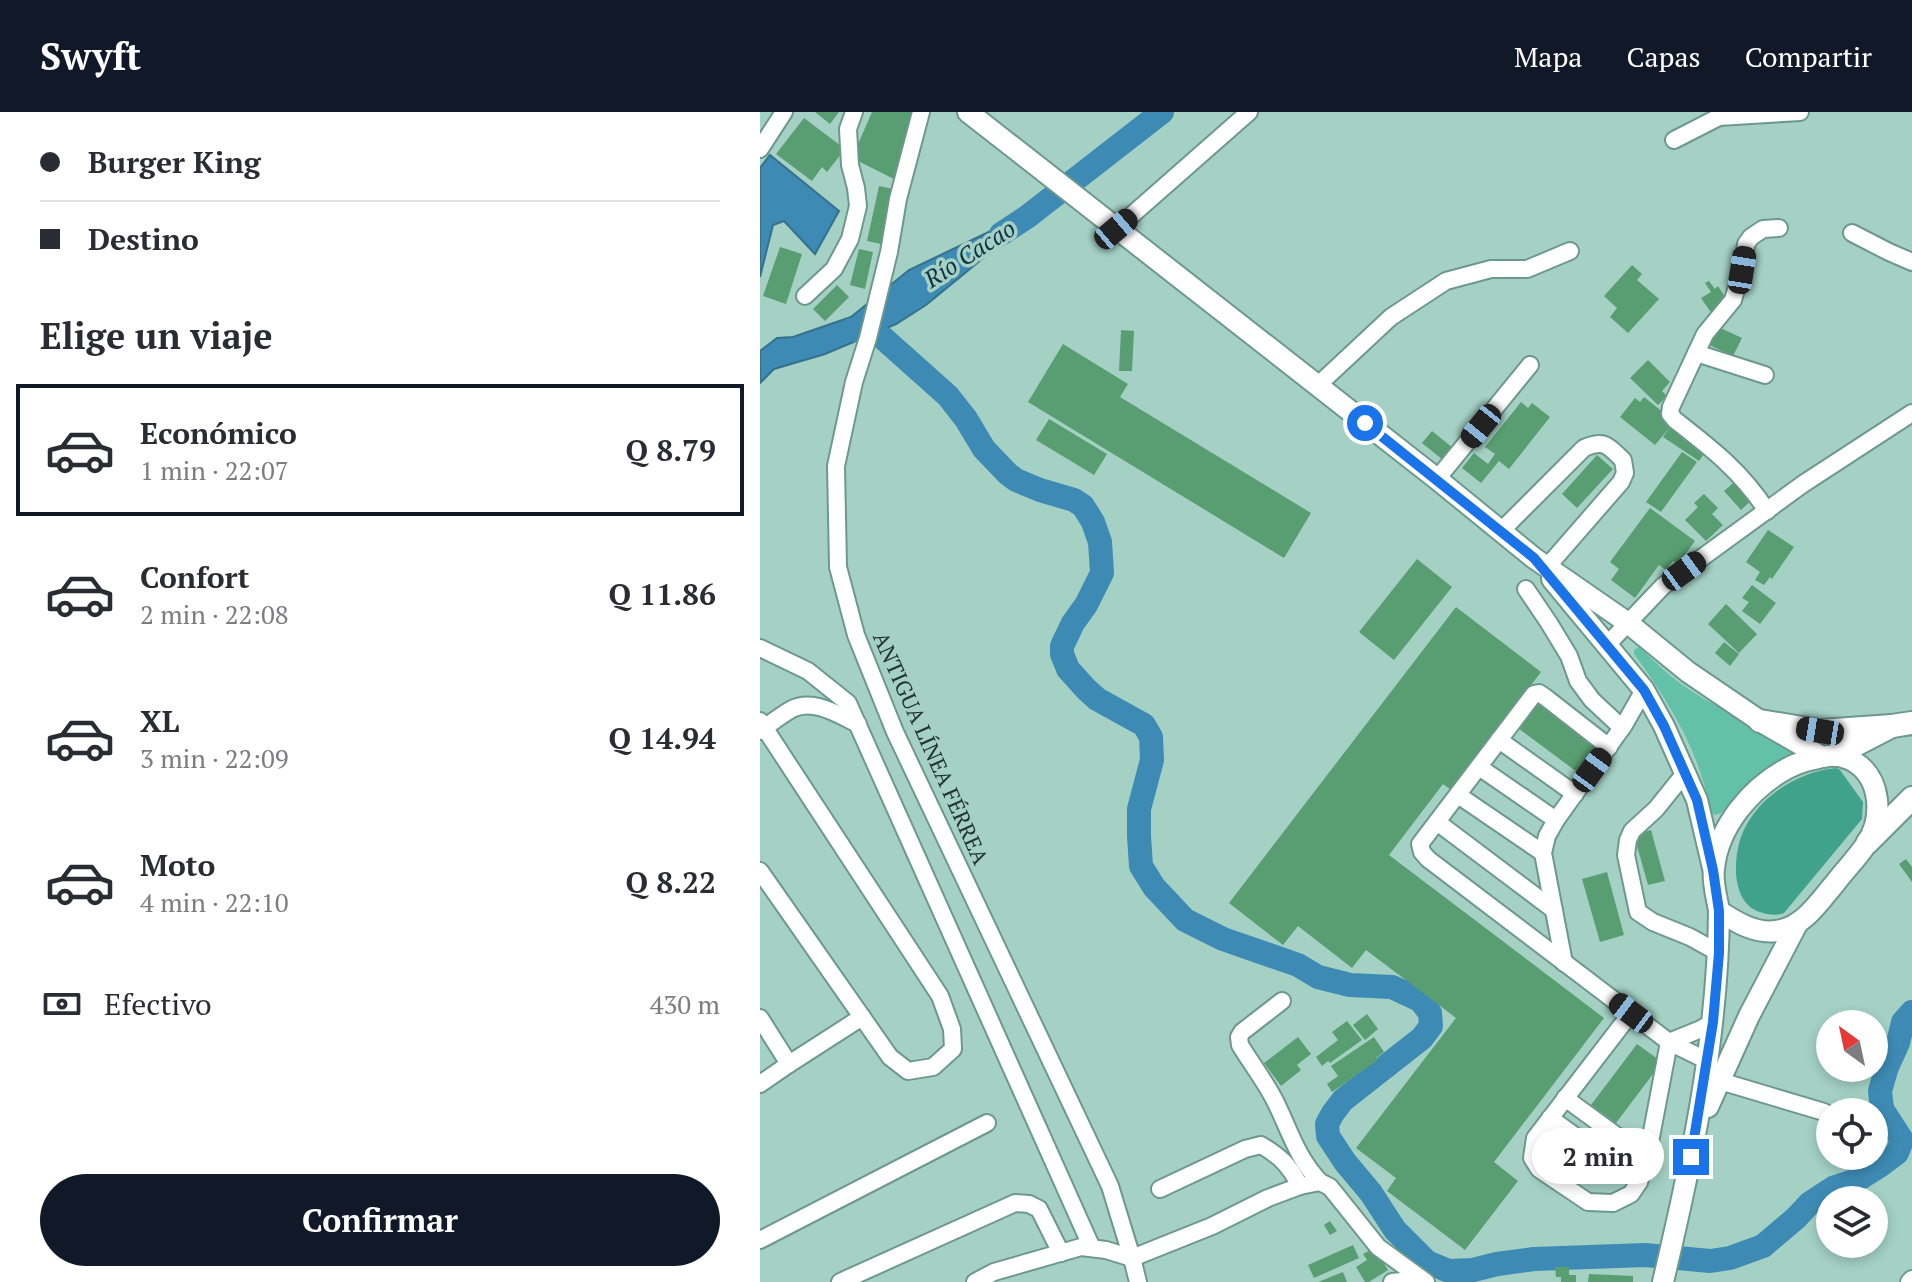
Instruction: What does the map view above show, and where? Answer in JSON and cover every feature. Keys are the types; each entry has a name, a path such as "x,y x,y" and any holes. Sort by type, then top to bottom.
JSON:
{"highway":[{"path":"1760,721 1820,731 1902,724"},
{"path":"1829,756 1902,724"},
{"path":"1868,842 1912,798"}],"main road":[{"path":"968,112 1501,531 1628,623 1688,672 1760,721 1829,756 1852,760 1861,768 1875,789 1878,801 1877,817 1868,842 1820,902 1797,924 1749,1016 1697,1132"},
{"path":"1541,562 1644,690 1697,800 1713,870 1719,911 1713,1022 1697,1132 1663,1281"},
{"path":"1713,870 1729,825 1748,798 1790,766 1829,756"},
{"path":"1719,911 1752,929 1775,931 1797,924"}],"street":[{"path":"760,149 784,112"},
{"path":"805,296 834,269 850,239 858,206 850,165 848,129 854,112"},
{"name":"ANTIGUA LÍNEA FÉRREA","path":"921,112 836,466 838,567 856,635 895,732 1110,1186 1138,1282"},
{"path":"1116,229 1249,112"},
{"path":"1674,140 1719,117 1800,112"},
{"path":"1767,511 1751,488 1722,457 1670,414 1705,334 1733,300 1746,244 1763,229 1779,228"},
{"path":"1852,233 1912,262"},
{"path":"1317,386 1391,317 1446,281 1491,269 1527,269 1570,251"},
{"path":"1696,353 1765,375"},
{"path":"1437,479 1530,365"},
{"path":"1607,645 1663,586 1803,484 1912,413"},
{"path":"1501,531 1584,448 1595,443 1605,444 1623,460 1625,473 1621,482 1541,562"},
{"path":"1526,589 1569,656 1578,681 1592,700 1622,728"},
{"path":"760,648 808,671 848,703 1092,1248"},
{"path":"1564,963 1543,853 1547,836 1622,728 1644,690"},
{"path":"1609,747 1539,693 1534,694 1420,844 1422,852 1669,1042 1708,1061"},
{"path":"760,871 890,1057 908,1071 933,1067 953,1049 952,1029 940,996 761,727 794,708 810,705 858,724"},
{"path":"1499,740 1575,794"},
{"path":"1479,767 1556,820"},
{"path":"1685,773 1656,809 1632,831 1626,855 1638,912 1719,953"},
{"path":"1458,795 1543,853"},
{"path":"1437,822 1554,910"},
{"path":"1282,1001 1242,1032 1240,1045 1274,1099 1307,1168 1320,1182 1330,1187 1378,1247 1423,1281"},
{"path":"1631,1013 1535,1138 1532,1158 1539,1169 1588,1202 1613,1203 1631,1194 1639,1182 1647,1158 1669,1042"},
{"path":"760,1084 862,1017"},
{"path":"760,1018 789,1064"},
{"path":"1669,1042 1713,1022"},
{"path":"1720,1081 1816,1110"},
{"path":"1565,1098 1647,1158"},
{"path":"1550,1118 1639,1182"},
{"path":"760,1240 987,1123"},
{"path":"1160,1189 1245,1149 1261,1145 1290,1168 1300,1186"},
{"path":"975,1282 994,1272 1081,1247 1132,1258 1212,1226 1268,1198 1320,1182"},
{"path":"840,1282 1015,1203 1029,1204 1039,1209 1061,1253"},
{"path":"1392,1282 1423,1281"}],"green space":[{"path":"1639,647 1675,680 1696,694 1744,719 1811,746 1759,778 1715,815 1710,812 1700,770 1682,729 1634,654"},
{"path":"1836,768 1863,802 1862,819 1784,913 1778,915 1754,910 1742,897 1736,873 1738,848 1751,818 1762,804 1788,783"}],"water":[{"path":"770,155 839,211 815,254 784,221 773,225 760,277 760,168"},
{"path":"1027,217 1004,241 926,305 896,324 825,354 774,369 760,383 760,351 777,338 793,337 851,317 909,270"}],"building":[{"path":"815,112 839,112 830,124"},
{"path":"872,112 913,112 896,180 852,158"},
{"path":"804,118 845,149 827,172 822,167 812,181 776,154"},
{"path":"879,186 898,190 886,245 867,241"},
{"path":"780,247 802,254 786,304 763,296"},
{"path":"859,249 873,252 865,289 850,285"},
{"path":"1632,265 1642,274 1637,280 1659,299 1628,333 1610,317 1617,308 1604,296"},
{"path":"1709,281 1715,289 1718,286 1729,303 1712,314 1701,298 1711,292 1705,283"},
{"path":"837,285 849,297 825,321 813,309"},
{"path":"1714,325 1742,338 1733,356 1705,343"},
{"path":"1121,330 1134,331 1132,371 1119,371"},
{"path":"1063,344 1128,384 1120,397 1311,513 1284,558 1028,402"},
{"path":"1648,360 1670,382 1662,391 1667,396 1658,405 1630,378"},
{"path":"1644,397 1708,448 1699,461 1663,437 1670,427 1655,445 1620,417 1635,398 1640,402"},
{"path":"1521,402 1528,408 1532,403 1550,417 1509,469 1499,461 1481,483 1462,468 1474,453 1488,464 1495,454 1485,447"},
{"path":"1049,419 1107,454 1094,475 1036,440"},
{"path":"1432,431 1453,448 1443,460 1422,443"},
{"path":"1682,452 1697,462 1661,512 1646,502"},
{"path":"1597,455 1613,469 1577,508 1562,494"},
{"path":"1739,478 1755,497 1741,510 1724,491"},
{"path":"1704,494 1718,508 1712,514 1723,525 1706,541 1685,520 1698,507 1694,503"},
{"path":"1650,508 1695,541 1678,564 1673,561 1666,570 1659,565 1635,598 1611,580 1619,569 1610,562"},
{"path":"1768,530 1794,547 1772,579 1770,577 1764,585 1755,580 1760,572 1746,562"},
{"path":"1417,559 1452,587 1394,660 1359,632"},
{"path":"1752,585 1776,603 1760,624 1742,611 1749,602 1742,598"},
{"path":"1726,604 1757,634 1739,653 1708,624"},
{"path":"1456,607 1541,672 1451,790 1443,784 1389,855 1604,1018 1494,1162 1518,1181 1465,1250 1387,1191 1396,1178 1356,1148 1456,1018 1366,950 1352,968 1298,926 1283,945 1229,903"},
{"path":"1724,642 1739,654 1730,666 1715,653"},
{"path":"1539,701 1598,745 1577,772 1518,728"},
{"path":"1651,830 1665,881 1648,885 1634,835"},
{"path":"1906,859 1912,867 1912,882 1899,864"},
{"path":"1607,872 1624,935 1600,942 1582,879"},
{"path":"1367,1014 1378,1029 1365,1040 1353,1025"},
{"path":"1347,1021 1362,1040 1322,1066 1316,1057 1338,1040 1332,1032"},
{"path":"1298,1037 1311,1054 1297,1065 1301,1070 1281,1086 1264,1063"},
{"path":"1374,1037 1384,1052 1376,1058 1378,1060 1332,1092 1327,1084 1338,1076 1331,1066"},
{"path":"1637,1044 1662,1062 1616,1123 1591,1105"},
{"path":"1330,1221 1337,1231 1330,1235 1324,1225"},
{"path":"1353,1245 1359,1258 1314,1278 1308,1265"},
{"path":"1374,1248 1388,1270 1365,1282 1356,1267 1367,1260 1363,1254"},
{"path":"1555,1267 1569,1267 1569,1275 1576,1275 1576,1282 1561,1282 1561,1277 1556,1277"},
{"path":"1343,1272 1347,1282 1318,1282"},
{"path":"1589,1274 1633,1276 1633,1282 1588,1282"}],"waterway":[{"name":"Río Cacao","path":"1001,234 1162,112"},
{"path":"851,330 868,330 883,338 948,396 984,449 1008,474 1040,490 1074,500 1083,506 1093,522 1100,542 1102,573 1073,623 1062,646 1062,654 1068,669 1086,689 1097,699 1144,725 1151,737 1152,760 1139,809 1139,836 1141,866 1154,887 1185,920 1223,939 1298,965 1318,977 1350,985 1392,987 1420,1000 1430,1013 1431,1026 1422,1038 1343,1100 1327,1124 1328,1136 1345,1162 1371,1193 1395,1230 1427,1262 1449,1271 1534,1259 1645,1255 1710,1261 1730,1258 1763,1246 1810,1203 1833,1188 1857,1180 1897,1153 1902,1140 1882,1109 1880,1091 1903,1022 1912,1012"}],"route":[{"path":"1365,423 1534,558 1644,690 1697,800 1719,911 1719,953 1713,1022 1691,1157"}]}
